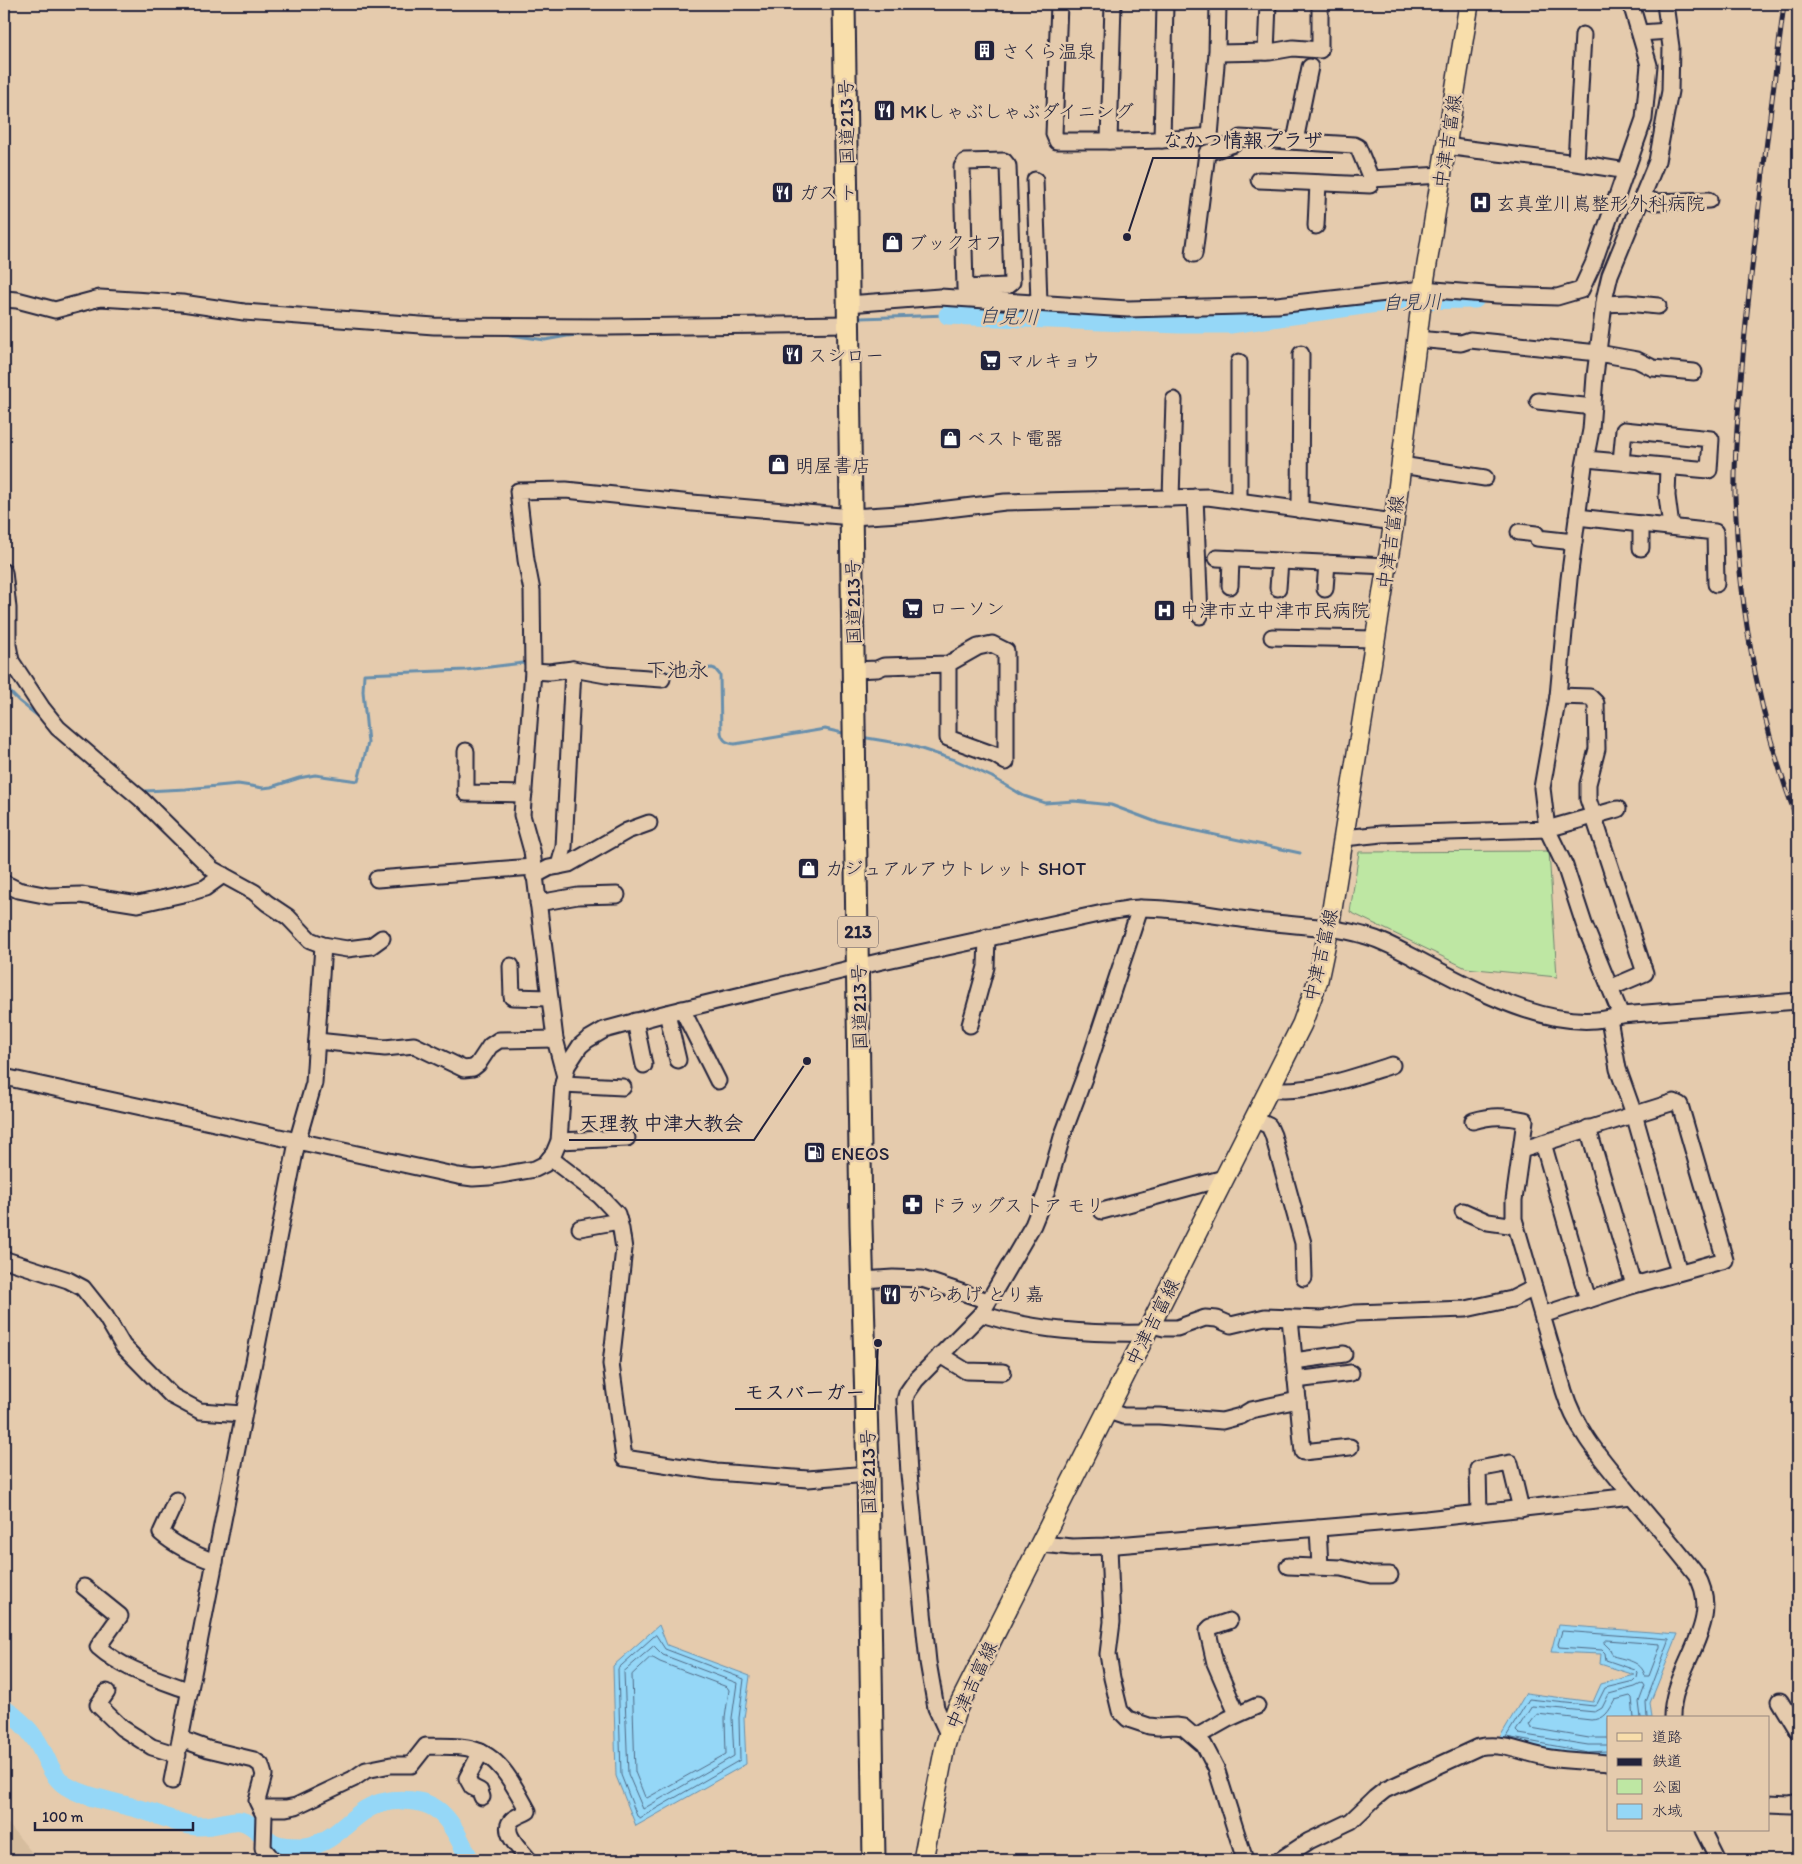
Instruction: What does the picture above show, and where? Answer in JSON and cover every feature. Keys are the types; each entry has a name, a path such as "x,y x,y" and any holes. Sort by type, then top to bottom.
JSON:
{"highway":[{"name":"国道213号","path":"844,4 863,1280 874,1860"}],"main road":[{"name":"中津吉富線","path":"923,1860 948,1734 956,1711 1254,1120 1312,1000 1329,928 1394,522 1423,289 1469,4"}],"street":[{"path":"1059,4 1054,134 1057,141 1162,140 1210,136 1218,53 1218,4"},
{"path":"1109,141 1113,4"},
{"path":"1162,140 1165,4"},
{"path":"1266,52 1268,4"},
{"path":"1218,53 1266,52 1292,48 1320,50 1320,4"},
{"path":"966,293 1039,303 1128,309 1267,306 1423,289 1497,295 1557,296 1581,290 1594,262 1644,119 1649,65 1631,4"},
{"path":"1665,4 1671,47 1670,91 1657,161 1610,275 1604,304 1591,430 1574,542 1558,696 1542,788 1546,829 1565,866 1584,924 1610,988 1615,1017 1618,1069 1634,1114 1679,1272"},
{"path":"1640,33 1669,31"},
{"path":"1576,162 1584,35"},
{"path":"1295,141 1310,67"},
{"path":"1194,254 1207,153 1232,145 1240,138 1354,145 1358,147 1371,179 1370,186 1260,180"},
{"path":"1447,146 1537,159 1576,162 1626,171"},
{"path":"4,299 17,300 56,310 100,298 182,303 244,312 434,326 634,327 849,314 927,298 966,293 1007,286 1012,282 1008,166 1004,161 965,162 962,167 966,293"},
{"path":"1371,179 1442,175"},
{"path":"1035,180 1039,303"},
{"path":"1316,226 1318,183"},
{"path":"1643,197 1655,202 1709,200"},
{"path":"1604,304 1658,306"},
{"path":"1417,339 1461,344 1470,340 1598,353 1638,360 1653,368 1694,372"},
{"path":"1300,510 1301,354"},
{"path":"1238,362 1239,501"},
{"path":"1171,498 1174,400"},
{"path":"1538,401 1593,408"},
{"path":"1586,459 1709,470 1711,439 1624,430 1621,462"},
{"path":"1401,465 1485,478"},
{"path":"1668,466 1666,496 1671,527"},
{"path":"564,1078 555,1039 532,851 522,815 534,671 532,591 526,560 518,490 566,490 701,504 852,516 915,513 1005,502 1208,497 1394,522"},
{"path":"1195,497 1200,616"},
{"path":"1578,517 1715,532 1716,584"},
{"path":"1641,524 1641,548"},
{"path":"1520,532 1536,534 1537,538 1574,542"},
{"path":"1230,586 1224,558 1387,566"},
{"path":"1278,588 1280,561"},
{"path":"1325,589 1326,563"},
{"path":"4,572 8,608 8,653 11,661 42,708 58,728 140,798 212,869 254,892 267,904 288,917 310,940 323,945 347,949 371,946 382,938"},
{"path":"1272,638 1375,638"},
{"path":"854,670 877,669 884,666 948,664 978,647 992,644 1006,651 1006,762 981,749 948,738 948,664"},
{"path":"534,671 549,672 573,669 614,676 662,679"},
{"path":"559,866 564,847 573,669"},
{"path":"1558,696 1590,697 1596,703 1598,749 1588,784 1588,799 1645,973 1610,988"},
{"path":"466,751 466,794 524,794"},
{"path":"1344,838 1382,834 1546,829 1618,809"},
{"path":"377,879 534,871 569,864 627,831 650,823"},
{"path":"4,883 18,890 50,896 81,896 138,904 205,888 223,875"},
{"path":"538,903 578,896 617,896"},
{"path":"948,1734 936,1708 928,1662 909,1474 905,1400 910,1387 985,1308 1037,1217 1062,1137 1084,1078 1140,908"},
{"path":"4,1077 297,1142 473,1178 535,1169 545,1164 554,1154 559,1141 564,1078 571,1059 587,1040 612,1026 987,937 1103,913 1140,908 1329,928 1361,934 1380,941 1521,1009 1558,1018 1576,1020 1798,1001"},
{"path":"970,1025 986,967 987,937"},
{"path":"172,1781 297,1142 314,1083 323,945"},
{"path":"511,966 512,997 550,998"},
{"path":"682,1009 718,1081"},
{"path":"667,1013 678,1060"},
{"path":"635,1021 644,1064"},
{"path":"317,1041 385,1048 414,1045 464,1069 473,1068 478,1064 490,1046 499,1040 555,1039"},
{"path":"1269,1090 1288,1090 1320,1085 1355,1077 1392,1064"},
{"path":"564,1078 623,1087"},
{"path":"1521,1150 1674,1102 1680,1105 1725,1260 1634,1285 1542,1315"},
{"path":"1473,1121 1488,1116 1525,1120 1514,1200 1516,1226 1571,1412 1590,1442 1696,1574 1703,1590 1705,1605 1704,1623 1678,1681 1672,1716"},
{"path":"1254,1120 1269,1126 1273,1135 1303,1243 1304,1278"},
{"path":"1588,1128 1634,1285"},
{"path":"559,1141 627,1138"},
{"path":"1542,1143 1588,1300"},
{"path":"550,1158 600,1196 617,1214 619,1221 624,1249 611,1364 624,1458 716,1472 808,1479 868,1474"},
{"path":"1102,1211 1224,1178"},
{"path":"1463,1211 1488,1222 1516,1226"},
{"path":"580,1228 619,1221"},
{"path":"4,1263 9,1261 26,1266 68,1280 83,1288 106,1317 123,1346 172,1396 200,1412 243,1414"},
{"path":"863,1280 922,1279 1012,1322 1080,1333 1177,1328 1205,1318 1217,1319 1231,1325 1258,1317 1322,1319 1355,1312 1466,1309 1505,1301 1534,1288"},
{"path":"1290,1318 1303,1452 1350,1447"},
{"path":"1294,1361 1344,1354"},
{"path":"940,1355 966,1371 1003,1372"},
{"path":"1296,1380 1351,1373"},
{"path":"1108,1411 1123,1416 1159,1416 1222,1421 1241,1416 1251,1410 1298,1400"},
{"path":"1479,1513 1478,1469 1510,1463 1521,1509"},
{"path":"1041,1544 1072,1547 1108,1546 1521,1509 1632,1496"},
{"path":"176,1500 161,1533 170,1541 195,1555 215,1562"},
{"path":"1318,1528 1320,1567"},
{"path":"1108,1546 1112,1622 1108,1654 1120,1711 1132,1721 1158,1727 1179,1726 1186,1729 1208,1750 1216,1768 1245,1860"},
{"path":"1288,1566 1341,1568 1372,1575 1390,1575"},
{"path":"84,1587 120,1616 98,1647 110,1658 140,1672 190,1691"},
{"path":"1229,1621 1211,1627 1208,1632 1215,1663 1237,1714"},
{"path":"107,1692 98,1705 122,1728 152,1747 178,1755"},
{"path":"1780,1702 1798,1731"},
{"path":"1196,1737 1237,1714 1257,1706"},
{"path":"181,1739 208,1749 258,1762 264,1775 257,1797 258,1804 264,1815 263,1848 273,1860"},
{"path":"1280,1860 1309,1841 1351,1821 1385,1790 1478,1747 1494,1745 1552,1758 1607,1763"},
{"path":"261,1808 296,1806 353,1779 366,1770 391,1765 411,1766 426,1746 466,1748 481,1752 494,1761 508,1777 528,1812 514,1819 510,1823 509,1831 512,1839 529,1860"},
{"path":"481,1752 467,1778 472,1787 480,1792 482,1797"},
{"path":"1770,1804 1790,1805 1798,1803"},
{"path":"1704,1832 1718,1860"}],"shaded area":[{"path":"4,1819 38,1860 4,1860"}],"green space":[{"path":"1549,851 1557,977 1466,968 1350,912 1359,852"}],"water":[{"path":"659,1625 667,1645 750,1676 744,1718 746,1764 636,1826 616,1776 613,1666"},
{"path":"1558,1625 1678,1634 1650,1703 1652,1716 1607,1716 1607,1756 1588,1757 1497,1742 1526,1693 1593,1702 1601,1684 1635,1675 1600,1664 1601,1654 1551,1652"}],"waterway":[{"name":"自見川","path":"948,315 1180,324 1230,324 1398,300 1475,299"},
{"path":"861,318 948,315"},
{"path":"497,333 545,340 590,334"},
{"path":"138,787 145,791 238,784 263,788 315,775 358,781 368,743 363,691 364,674 466,670 523,663 529,665"},
{"path":"664,673 715,669 720,675 721,733 724,740 730,743 735,744 825,729 847,734"},
{"path":"4,686 43,720"},
{"path":"861,737 909,745 955,760 992,777 1024,796 1045,803 1074,801 1111,805 1159,823 1300,853"},
{"path":"4,1709 33,1735 58,1779 70,1788 88,1796 137,1808 193,1826 241,1821 251,1825 275,1844 298,1847 322,1842 362,1812 381,1803 404,1800 415,1801 426,1804 443,1815 455,1831 470,1860"}],"railway":[{"path":"1784,4 1744,343 1736,439 1735,497 1741,580 1753,662 1772,743 1798,822"}],"place":[{"name":"さくら温泉","path":"985,51"},
{"name":"MKしゃぶしゃぶダイニング","path":"884,111"},
{"name":"ガスト","path":"783,192"},
{"name":"玄真堂川嶌整形外科病院","path":"1480,203"},
{"name":"なかつ情報プラザ","path":"1127,237"},
{"name":"ブックオフ","path":"892,242"},
{"name":"スシロー","path":"792,355"},
{"name":"マルキョウ","path":"990,360"},
{"name":"ベスト電器","path":"951,438"},
{"name":"明屋書店","path":"779,465"},
{"name":"ローソン","path":"913,608"},
{"name":"中津市立中津市民病院","path":"1164,610"},
{"name":"カジュアルアウトレット SHOT","path":"809,868"},
{"name":"天理教 中津大教会","path":"807,1061"},
{"name":"ENEOS","path":"815,1153"},
{"name":"ドラッグストア モリ","path":"913,1205"},
{"name":"からあげ とり嘉","path":"891,1294"},
{"name":"モスバーガー","path":"878,1343"}],"district":[{"name":"下池永","path":"677,670"}]}
